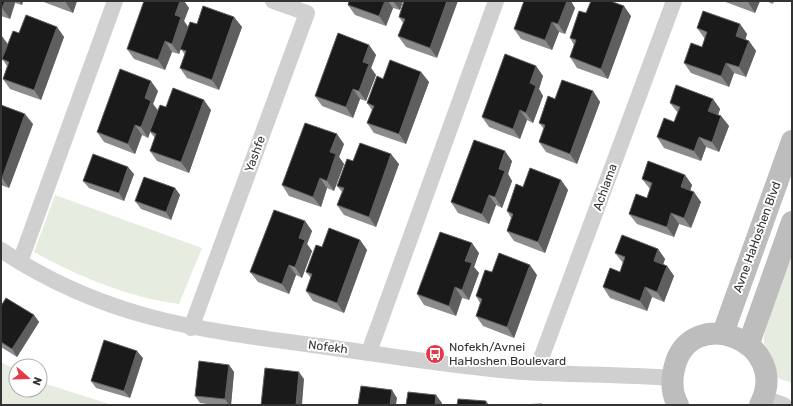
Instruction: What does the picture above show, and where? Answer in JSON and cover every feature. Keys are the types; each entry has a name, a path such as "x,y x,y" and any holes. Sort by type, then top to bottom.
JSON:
{"street":[{"path":"20,262 115,1"},
{"name":"Yashfe","path":"192,328 307,13 273,1"},
{"path":"369,352 496,1"},
{"name":"Achlama","path":"536,372 674,1"},
{"name":"Avne HaHoshen Blvd","path":"723,333 792,141"},
{"path":"749,343 792,222"},
{"name":"Nofekh","path":"1,250 63,286 105,304 136,314 192,328 369,352 536,372 672,378"},
{"path":"678,405 673,390 672,378 675,363 683,350 694,341 708,334 723,333 736,336 749,343 759,354 766,368 769,403"}],"shaded area":[{"path":"55,195 202,248 179,304 160,301 104,285 69,270 34,252"},
{"path":"792,255 792,383 779,378 771,370 766,355 764,340 767,322"},
{"path":"1,362 8,366 8,398 48,398 48,385 112,405 1,405"}],"building":[{"path":"1,1 5,1 2,8 1,8"},
{"path":"144,1 180,1 175,15 181,17 172,44 165,41 158,60 127,49"},
{"path":"349,1 385,1 379,16 348,5"},
{"path":"404,1 447,1 430,48 398,36 405,19 399,17"},
{"path":"524,1 567,1 558,24 552,22 545,40 514,29"},
{"path":"591,1 610,1 624,6 601,69 570,57 576,40 570,38 579,11 586,13"},
{"path":"203,6 234,17 212,80 180,68 186,51 180,49 190,22 197,24"},
{"path":"703,11 740,24 736,36 749,41 739,67 726,63 721,76 684,63 691,43 702,47 707,32 697,28"},
{"path":"26,15 57,27 34,90 3,79 9,62 2,59 13,31 19,33"},
{"path":"338,33 369,45 363,62 369,64 359,91 353,89 346,107 315,96"},
{"path":"505,54 536,66 530,83 536,86 526,113 520,110 513,129 482,117"},
{"path":"390,60 421,72 399,134 367,123 374,106 367,103 377,76 383,79"},
{"path":"120,69 151,81 145,98 151,101 141,127 135,125 128,144 97,132"},
{"path":"562,80 593,91 570,154 539,142 545,125 539,123 548,96 555,99"},
{"path":"676,85 713,99 708,111 721,116 712,142 699,137 694,151 657,137 664,118 674,122 680,107 670,103"},
{"path":"173,88 204,100 181,162 150,151 156,134 150,131 160,105 166,107"},
{"path":"1,105 25,114 2,178 1,177"},
{"path":"305,123 337,134 330,152 336,154 327,181 320,178 313,197 282,185"},
{"path":"474,140 505,151 499,169 505,171 495,197 489,195 482,214 451,202"},
{"path":"360,143 391,154 369,217 337,205 344,188 337,186 347,159 353,161"},
{"path":"93,154 128,167 119,193 83,181"},
{"path":"648,161 685,175 681,187 694,192 684,218 671,213 667,227 629,214 636,194 647,198 652,183 642,179"},
{"path":"530,168 561,180 538,242 507,231 513,214 507,211 516,184 523,187"},
{"path":"144,177 175,188 166,212 135,201"},
{"path":"274,210 305,221 299,238 305,240 295,267 289,265 282,284 250,272"},
{"path":"329,228 360,240 337,303 306,291 312,274 306,272 316,245 322,247"},
{"path":"440,232 472,243 465,261 472,263 462,290 455,287 449,306 417,294"},
{"path":"622,235 658,249 654,261 667,266 657,292 645,287 640,301 603,287 610,268 620,272 625,257 615,253"},
{"path":"499,253 530,265 507,327 476,316 482,299 476,296 485,270 492,272"},
{"path":"6,298 34,315 12,349 1,342 1,306"},
{"path":"104,340 137,351 124,391 91,381"},
{"path":"199,361 229,365 225,399 195,396"},
{"path":"265,368 299,372 296,405 261,405"},
{"path":"361,386 392,390 390,405 358,405"},
{"path":"408,392 436,395 435,405 406,405"},
{"path":"458,399 486,401 486,405 457,405"},
{"path":"542,404 542,405 519,405"}],"place":[{"name":"Nofekh/Avnei HaHoshen Boulevard","path":"435,354"}]}
